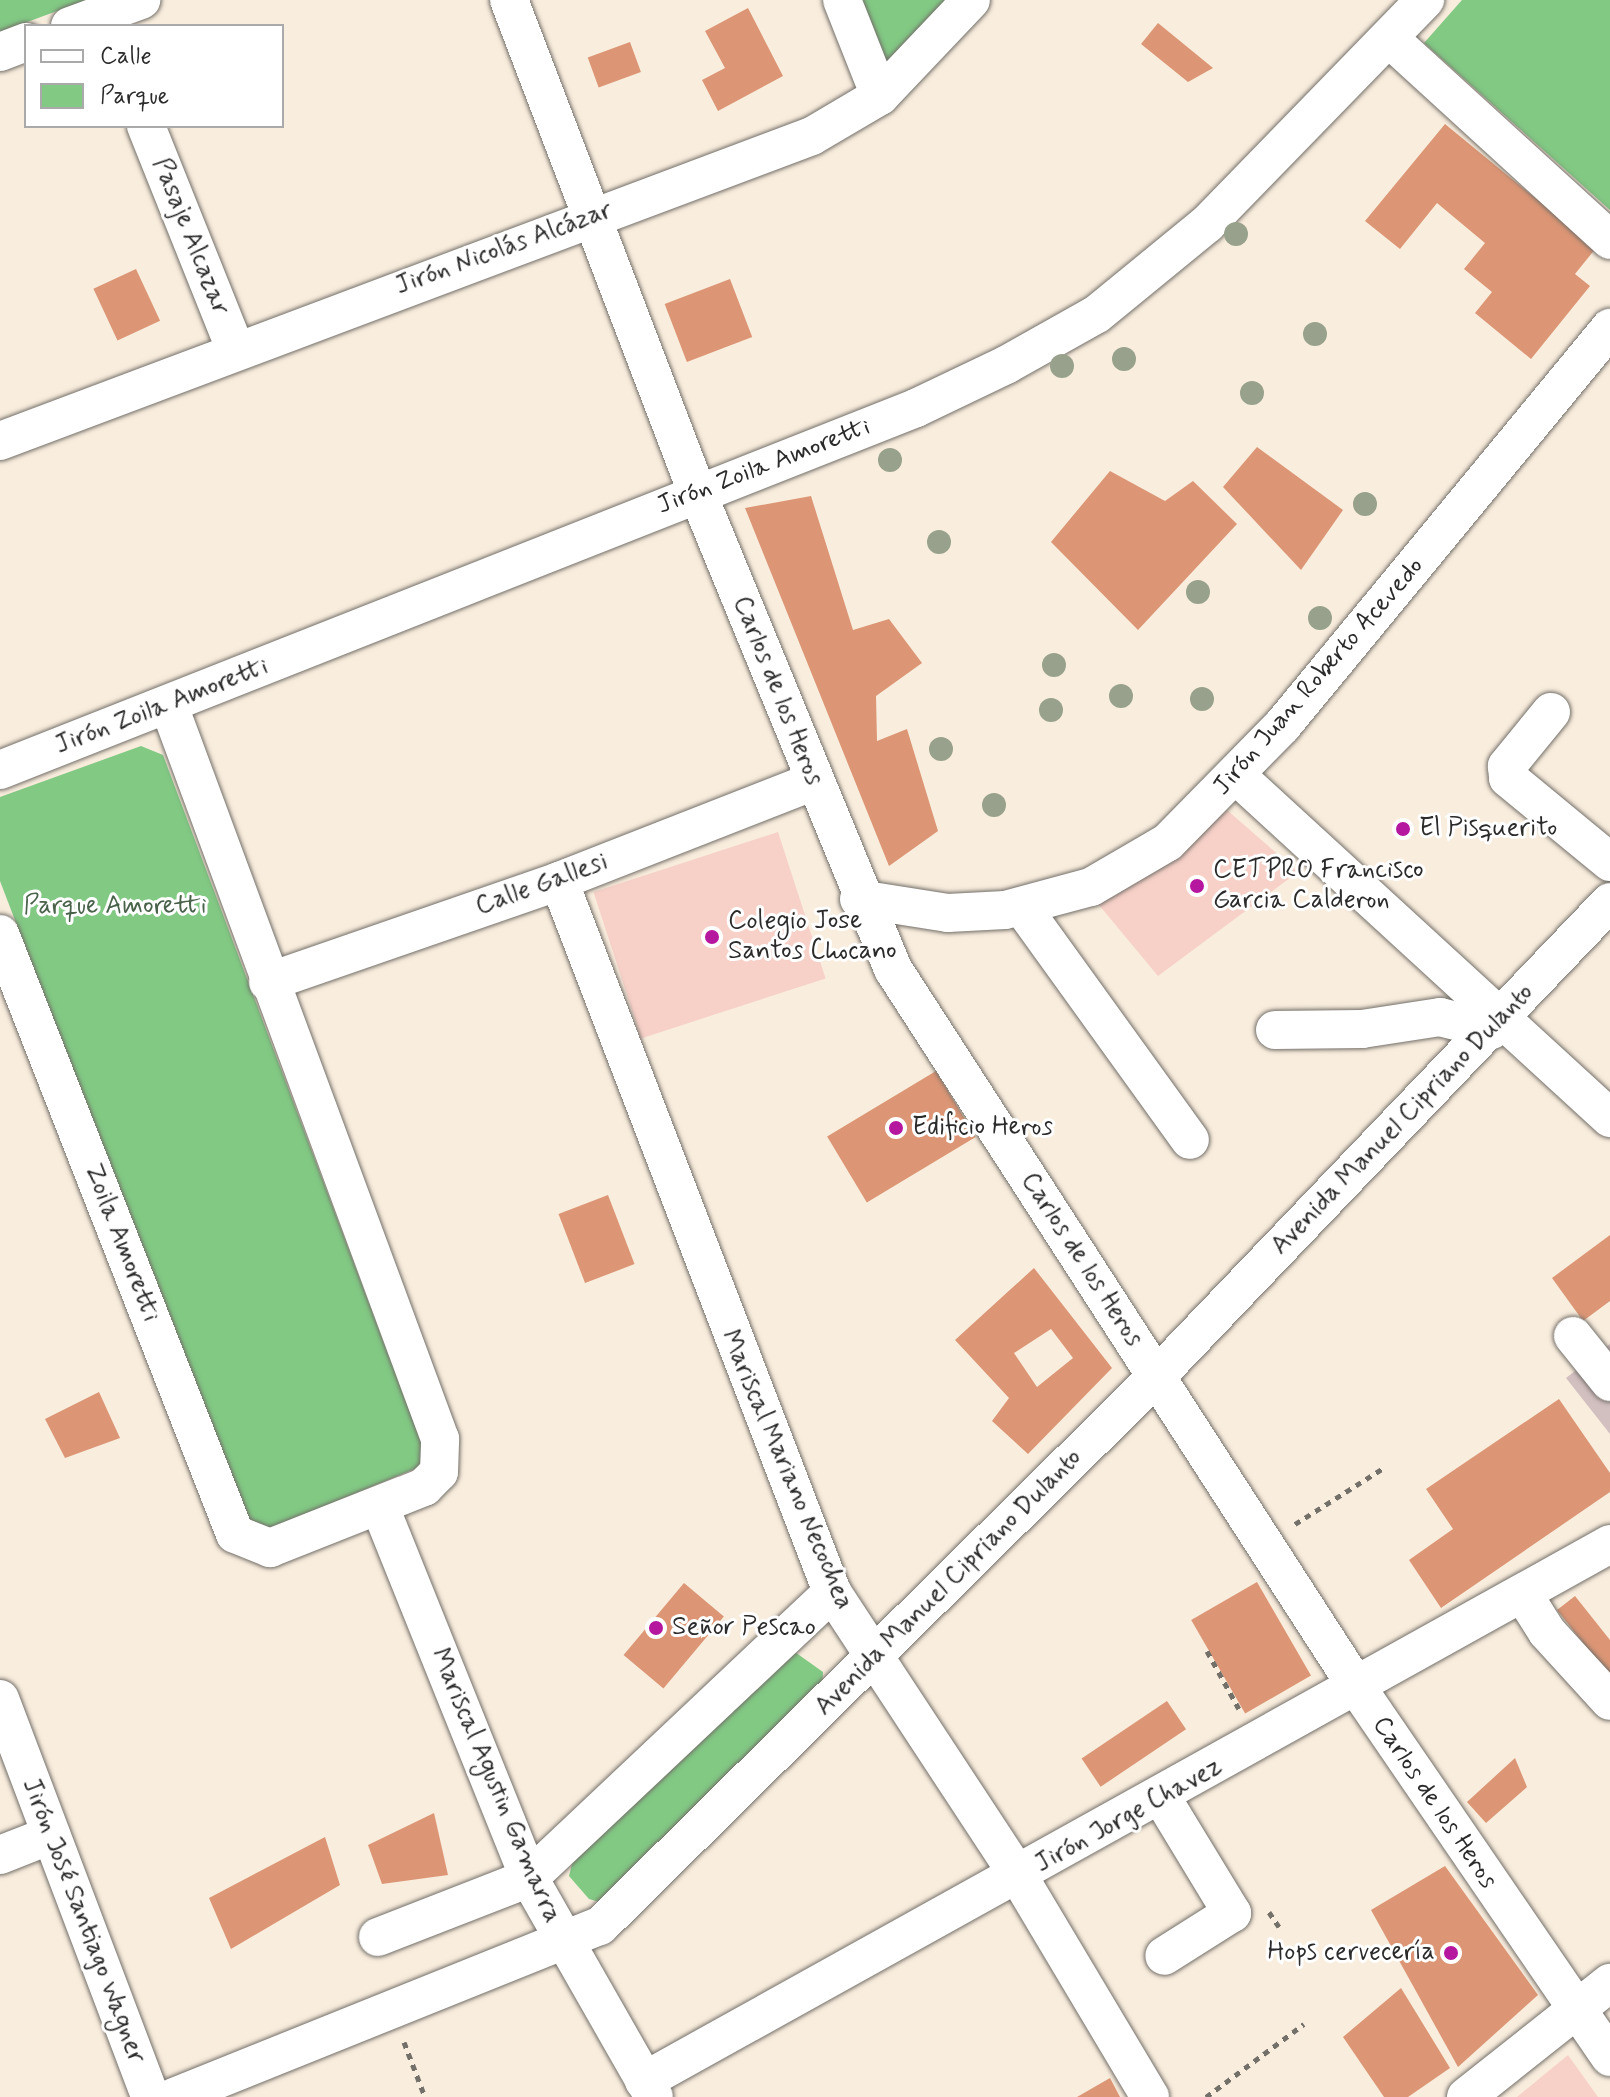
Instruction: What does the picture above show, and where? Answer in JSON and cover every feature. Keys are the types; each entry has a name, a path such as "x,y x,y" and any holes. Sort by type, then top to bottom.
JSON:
{"street":[{"path":"93,22 141,0"},
{"name":"Carlos de los Heros","path":"509,0 697,492 859,899 893,969 1358,1689 1574,2010 1610,2057"},
{"path":"842,0 880,96"},
{"name":"Jirón Nicolás Alcázar","path":"0,441 235,349 812,136 880,96 971,0"},
{"name":"Jirón Zoila Amoretti","path":"0,770 169,706 697,492 916,408 1097,314 1207,224 1425,0"},
{"path":"1390,39 1610,240"},
{"path":"0,52 24,43"},
{"name":"Pasaje Alcazar","path":"147,128 235,349"},
{"name":"Jirón Juan Roberto Acevedo","path":"859,899 948,913 1022,907 1138,863 1238,777 1610,328"},
{"path":"169,706 268,982 442,1447 439,1472 424,1487 380,1507"},
{"path":"1551,712 1507,766 1508,778 1610,862"},
{"path":"1238,777 1497,1023 1610,1118"},
{"name":"Calle Gallesi","path":"268,982 559,881 814,781"},
{"name":"Mariscal Mariano Necochea","path":"559,881 832,1592 1019,1877 1150,2097"},
{"name":"Avenida Manuel Cipriano Dulanto","path":"174,2097 600,1926 874,1660 1156,1377 1610,902"},
{"path":"1022,907 1190,1140"},
{"name":"Zoila Amoretti","path":"0,934 232,1528 251,1545 270,1548 380,1507"},
{"path":"1275,1030 1362,1029 1440,1017 1497,1023"},
{"path":"1573,1336 1610,1382"},
{"name":"Mariscal Agustin Gamarra","path":"380,1507 529,1878 563,1943 649,2089"},
{"name":"Jirón Jorge Chavez","path":"649,2089 1610,1544"},
{"path":"378,1937 529,1878 832,1592"},
{"path":"1523,1594 1547,1632 1610,1701"},
{"name":"Jirón José Santiago Wagner","path":"0,1699 150,2097"},
{"path":"1162,1798 1232,1913 1164,1956"},
{"path":"0,1855 51,1835"},
{"path":"1466,2097 1610,1983"}],"path":[{"path":"1264,1544 1382,1469"},
{"path":"1207,1651 1258,1744"},
{"path":"392,2011 425,2097"},
{"path":"1206,2097 1304,2024"}],"shaded area":[{"name":"CETPRO Francisco Garcia Calderon","path":"1227,810 1298,872 1158,976 1094,899"},
{"name":"Colegio Jose Santos Chocano","path":"778,832 826,978 641,1038 593,892"},
{"path":"1610,1344 1610,1434 1566,1378"},
{"path":"1568,2055 1598,2097 1517,2097"}],"green space":[{"path":"0,0 87,0 0,32"},
{"path":"861,0 955,0 889,73"},
{"path":"1462,0 1610,0 1610,210 1424,43"},
{"name":"Parque Amoretti","path":"141,746 163,755 423,1447 419,1467 264,1531 245,1522 0,881 0,797"},
{"path":"792,1650 823,1672 822,1688 603,1903 589,1899 569,1876 573,1860"}],"building":[{"path":"748,8 783,76 718,111 702,80 725,68 705,31"},
{"path":"1158,23 1213,68 1188,82 1141,44"},
{"path":"630,42 641,72 599,87 588,57"},
{"path":"1445,124 1596,248 1575,274 1590,286 1531,359 1475,313 1492,292 1464,269 1485,243 1437,203 1400,249 1365,221"},
{"path":"136,269 160,321 117,341 93,289"},
{"path":"730,279 752,337 687,362 665,304"},
{"path":"1257,447 1343,510 1301,570 1223,487"},
{"path":"1110,471 1165,501 1193,481 1237,524 1138,630 1051,542"},
{"path":"811,496 853,630 889,619 922,663 876,696 877,741 907,729 938,831 889,866 745,508"},
{"name":"Edificio Heros","path":"936,1071 976,1137 867,1202 827,1136"},
{"path":"608,1195 635,1264 585,1283 559,1214"},
{"path":"1610,1235 1610,1301 1583,1321 1552,1278"},
{"path":"1034,1268 1112,1368 1028,1454 992,1421 1009,1398 955,1340","holes":["1051,1329 1073,1358 1037,1387 1014,1353"]},
{"path":"99,1392 120,1438 65,1458 45,1419"},
{"path":"1559,1399 1610,1473 1610,1492 1441,1608 1409,1560 1453,1529 1426,1489"},
{"path":"1257,1582 1311,1676 1245,1714 1191,1620"},
{"path":"684,1583 724,1616 663,1688 624,1655"},
{"path":"1575,1596 1610,1640 1610,1677 1557,1610"},
{"path":"1167,1701 1186,1729 1101,1787 1082,1759"},
{"path":"1515,1758 1527,1787 1486,1823 1467,1802"},
{"path":"434,1813 448,1875 382,1884 368,1845"},
{"path":"325,1837 340,1885 231,1949 209,1898"},
{"name":"Hops cervecería","path":"1445,1866 1538,1995 1458,2067 1371,1910"},
{"path":"1401,1988 1450,2068 1408,2097 1384,2097 1343,2037"},
{"path":"1110,2078 1120,2097 1077,2097"}],"place":[{"name":"El Pisquerito","path":"1403,829"},
{"name":"CETPRO Francisco Garcia Calderon","path":"1197,886"},
{"name":"Colegio Jose Santos Chocano","path":"712,937"},
{"name":"Edificio Heros","path":"896,1128"},
{"name":"Señor Pescao","path":"656,1628"},
{"name":"Hops cervecería","path":"1451,1953"}]}
